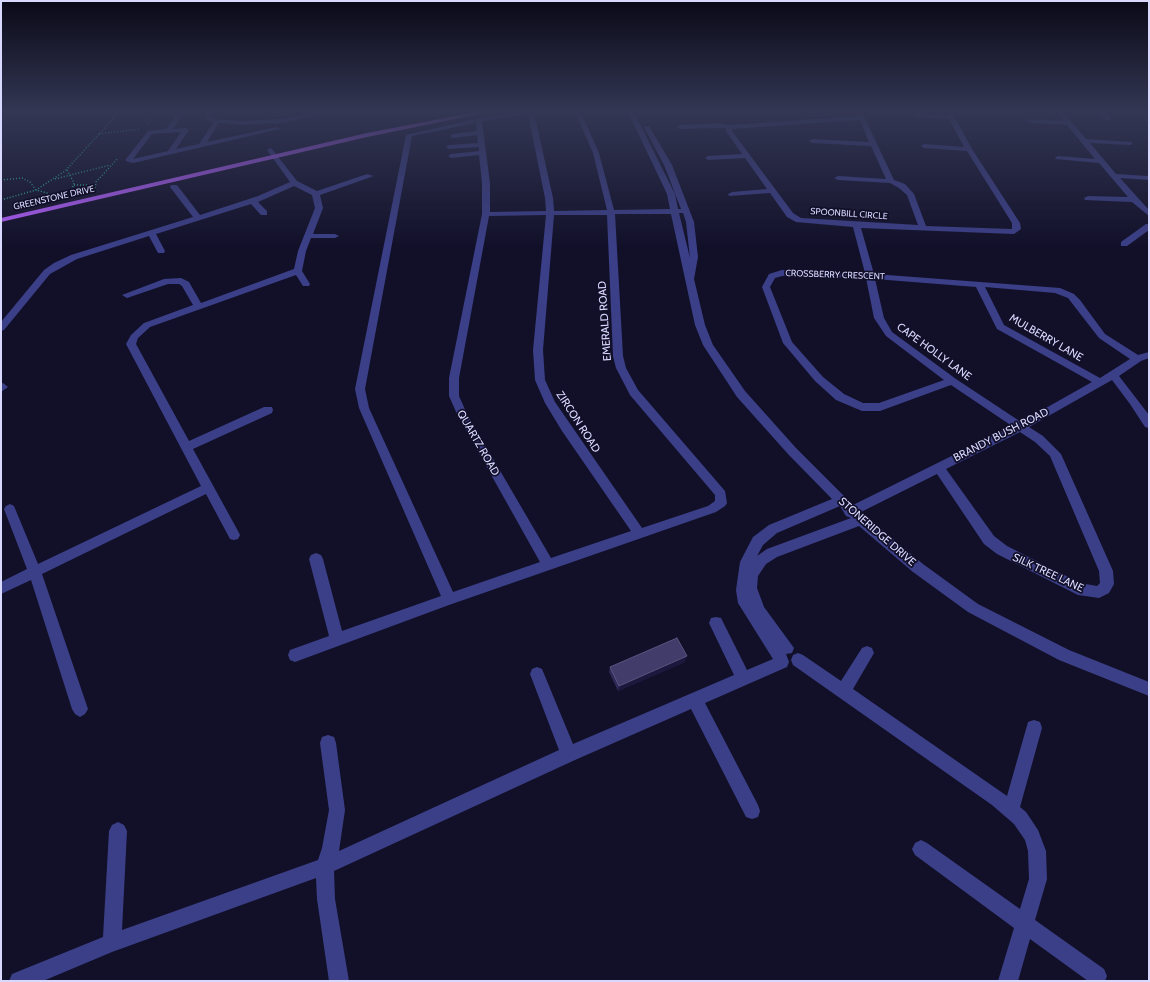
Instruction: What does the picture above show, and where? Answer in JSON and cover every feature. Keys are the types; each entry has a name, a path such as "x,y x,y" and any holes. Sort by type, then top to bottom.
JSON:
{"main road":[{"name":"GREENSTONE DRIVE","path":"8,210 249,158"},
{"name":"GREENSTONE DRIVE","path":"1,220 252,158"}],"street":[{"path":"130,158 128,160 133,161 148,158"},
{"path":"276,158 294,183 316,194 370,176"},
{"path":"405,158 360,389 364,408 449,599"},
{"name":"QUARTZ ROAD","path":"483,158 486,183 486,214 454,378 454,396 462,414 548,565"},
{"name":"ZIRCON ROAD","path":"540,158 549,198 550,214 538,350 540,380 550,403 566,428 639,533"},
{"name":"EMERALD ROAD","path":"597,158 605,183 611,212 618,356 621,368 634,392 718,490 722,499 718,506 639,533"},
{"name":"STONERIDGE DRIVE","path":"654,158 665,180 676,212 690,284 700,325 708,345 720,365 741,394 781,440 856,516 923,572 973,608 1057,652 1149,689"},
{"name":"STONERIDGE DRIVE","path":"664,158 690,222 694,257 690,284"},
{"name":"SPOONBILL CIRCLE","path":"748,158 790,215 796,219 808,222 856,225 1006,233 1014,232 1017,229 1016,224 975,158"},
{"path":"879,158 890,181"},
{"path":"1058,158 1101,160 1134,200 1149,214"},
{"path":"1115,176 1149,178"},
{"path":"838,178 890,181 902,186 908,191 923,228"},
{"path":"1,328 47,272 57,265 74,257 252,200 294,183"},
{"path":"174,187 198,218"},
{"path":"732,194 772,191"},
{"path":"306,284 298,271 302,251 319,208 316,194"},
{"path":"1088,198 1134,200"},
{"path":"252,200 264,213"},
{"path":"486,214 686,211"},
{"name":"CAPE HOLLY LANE","path":"856,225 870,276 879,318 884,328 893,338 952,381 1020,427"},
{"path":"1124,244 1149,226"},
{"path":"151,233 161,251"},
{"path":"308,236 335,236"},
{"path":"234,535 131,344 134,337 147,326 298,271"},
{"name":"CROSSBERRY CRESCENT","path":"952,381 887,406 875,408 862,407 846,401 833,392 796,353 782,332 767,284 772,276 782,273 870,276 1047,288 1064,293 1077,302 1093,326 1102,336 1137,359"},
{"path":"127,295 167,281 182,281 186,284 199,307"},
{"name":"MULBERRY LANE","path":"979,284 997,324 1100,382"},
{"name":"BRANDY BUSH ROAD","path":"787,656 759,611 750,588 751,576 754,568 762,560 772,553 856,516 926,474 1020,427 1113,375 1137,359 1149,355"},
{"path":"1113,375 1134,400 1149,424"},
{"path":"186,447 268,410"},
{"name":"SILK TREE LANE","path":"939,467 951,487 989,540 1002,550 1078,589 1099,592 1104,589 1107,584 1106,571 1055,454 1039,439 1020,427"},
{"name":"SILK TREE LANE","path":"926,474 951,487"},
{"path":"1,588 208,488"},
{"path":"840,501 773,529 758,541 748,562 743,590 745,603 787,656 843,691 998,799 1020,818 1032,836 1038,852 1038,879 1008,981"},
{"path":"10,509 35,572 80,709"},
{"path":"295,655 449,599 639,533"},
{"path":"316,559 337,639"},
{"path":"716,623 744,679"},
{"path":"843,691 867,653"},
{"path":"26,980 112,943 324,866 570,754 744,679 787,656"},
{"path":"536,674 570,754"},
{"path":"695,700 752,811"},
{"path":"1011,810 1034,728"},
{"path":"328,743 337,810 331,848 324,866 327,906 339,981"},
{"path":"112,943 118,831"},
{"path":"921,849 1097,976"}],"path":[{"path":"1,200 36,190 67,170 78,158"},
{"path":"53,179 71,176 112,164"},
{"path":"67,170 74,185 69,196"},
{"path":"1,180 22,178 30,182 36,190 47,194 48,201"},
{"path":"74,185 95,185"}],"building":[{"path":"677,638 687,656 619,686 610,667"}]}
